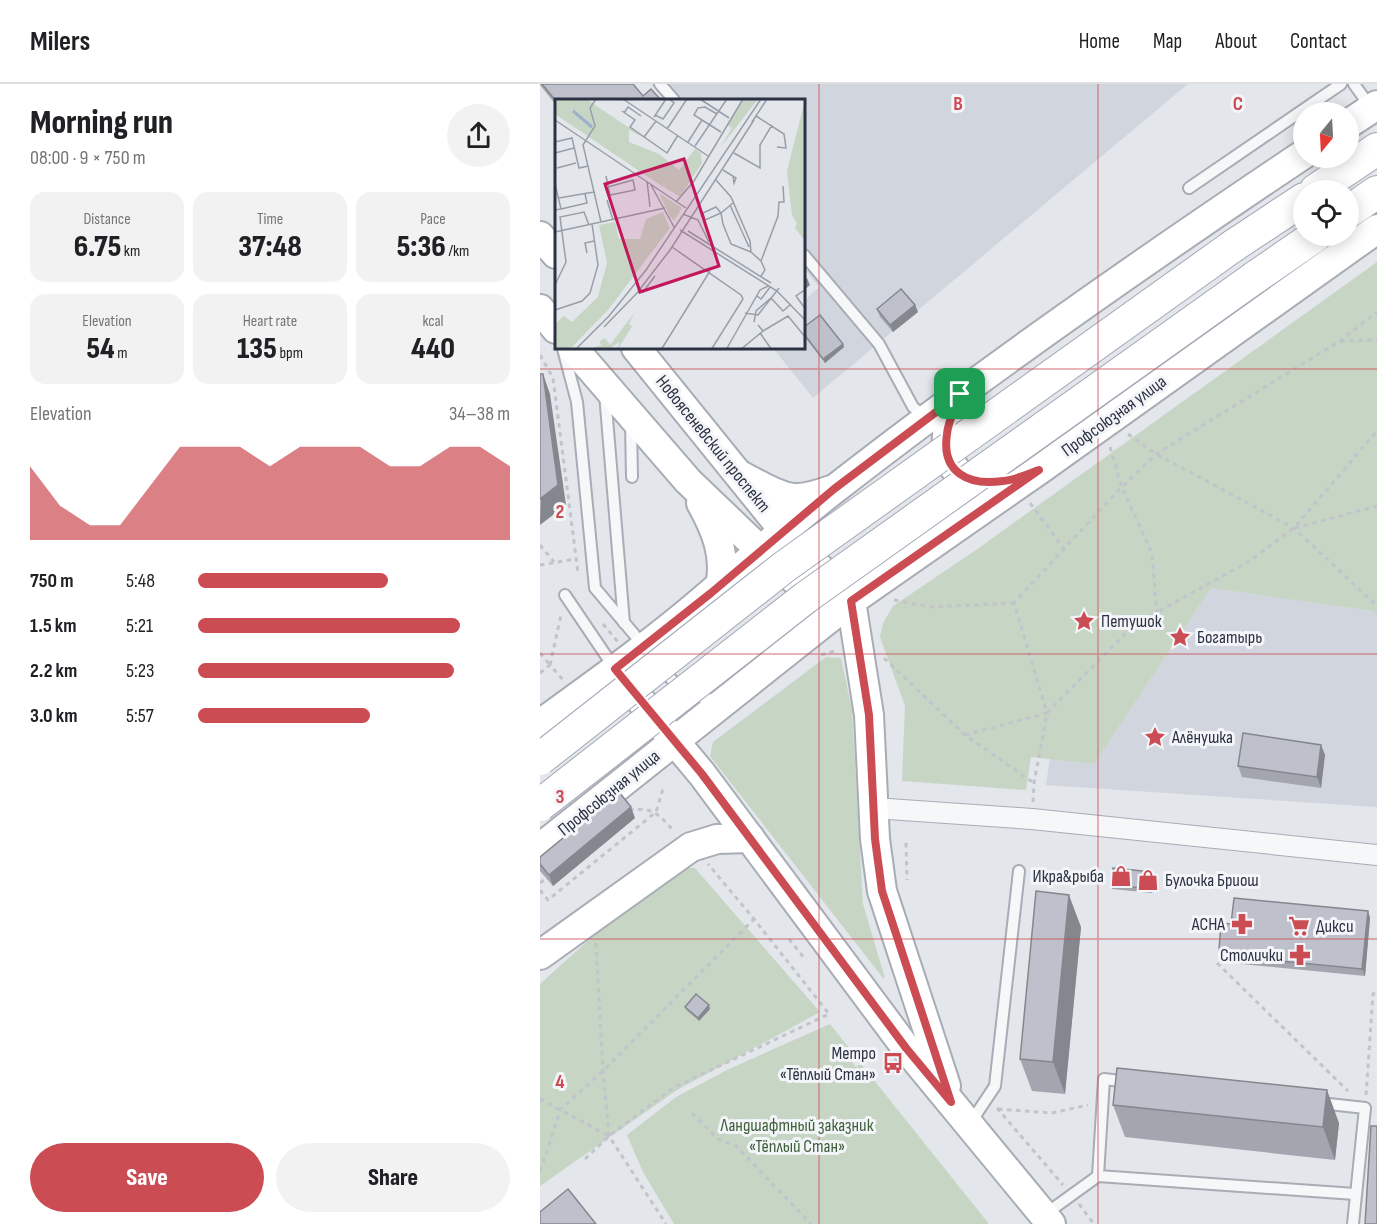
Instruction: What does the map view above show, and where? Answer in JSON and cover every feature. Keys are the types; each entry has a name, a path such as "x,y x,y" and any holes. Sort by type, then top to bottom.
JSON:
{"main road":[{"path":"1331,180 1377,149"},
{"path":"540,724 611,663 644,646 834,489 927,418 1157,252 1293,161"},
{"path":"1359,204 1377,192"},
{"path":"540,759 784,567 1233,246 1293,206"},
{"name":"Профсоюзная улица","path":"545,855 675,741 851,601 1377,229"},
{"path":"540,236 555,253"},
{"name":"Профсоюзная улица","path":"540,805 805,598 1300,246"},
{"path":"540,309 555,328"},
{"name":"Новоясеневский проспект","path":"575,350 688,480 761,551 800,584 825,598 851,601"},
{"name":"Новоясеневский проспект","path":"638,350 784,531 851,601"},
{"path":"960,394 946,434 947,458 961,476 980,483 1006,481 1039,470"},
{"path":"735,472 769,490 794,498 805,498 834,489"},
{"path":"688,480 718,536 723,569 720,585"},
{"path":"851,601 869,715 875,839 882,891 951,1102"},
{"path":"611,663 702,774 906,1048 1047,1220"},
{"path":"540,955 691,847 717,839 750,838"}],"street":[{"path":"540,785 546,792 552,807 552,824 545,855"},
{"path":"874,808 1032,819 1377,855"}],"lane":[{"path":"660,84 673,99"},
{"path":"1189,188 1341,84"},
{"path":"1353,84 1366,112"},
{"path":"806,257 879,344 913,407 927,418"},
{"path":"563,350 577,402 595,588 677,687 699,698 724,702"},
{"path":"605,384 607,437 624,623"},
{"path":"631,414 632,477"},
{"path":"565,595 611,663"},
{"path":"969,1125 995,1086 1019,871"},
{"path":"1098,1176 1104,1079 1140,1083"},
{"path":"1305,1101 1365,1108 1353,1224"},
{"path":"1047,1220 1072,1195 1098,1176 1355,1194"}],"path":[{"path":"894,600 931,607 1014,603 1156,454 1340,341 1377,312"},
{"path":"1340,341 1377,340"},
{"path":"965,735 1047,713 1134,626 1248,562 1294,528 1377,431"},
{"path":"1128,434 1156,454 1294,528 1377,606"},
{"path":"1110,447 1122,488 1152,553 1157,612"},
{"path":"1030,503 1064,549"},
{"path":"1294,528 1377,506"},
{"path":"540,545 554,562"},
{"path":"540,565 576,559"},
{"path":"540,673 550,665 565,595"},
{"path":"1014,603 1047,713 1034,783 1032,819"},
{"path":"876,651 965,735 1034,783"},
{"path":"540,652 567,684"},
{"path":"540,890 548,900 656,812 663,789"},
{"path":"629,810 643,808 656,812 677,833"},
{"path":"906,843 907,880"},
{"path":"540,883 545,855"},
{"path":"585,1159 609,1136 673,1088 829,1014 702,856"},
{"path":"540,1171 561,1109 603,1071 754,919"},
{"path":"595,932 609,1136 666,1224"},
{"path":"789,939 806,959"},
{"path":"1217,963 1365,1108"},
{"path":"1365,1108 1373,994 1377,991"},
{"path":"987,1096 1094,1224"},
{"path":"540,1099 609,1136"},
{"path":"998,1109 1052,1113 1102,1101"},
{"path":"692,1113 718,1140 736,1146 811,1224"}],"shaded area":[{"path":"651,84 1188,84 813,398 775,350 806,350 806,299 819,287 806,271 806,99 663,99"},
{"path":"1211,588 1374,611 1377,614 1377,807 1046,785 1050,759 1094,764"}],"green space":[{"path":"1377,262 1377,614 1373,611 1211,588 1094,764 1031,757 1026,790 902,781 905,706 880,637 883,623 893,606 976,550"},
{"path":"826,657 841,658 852,710 863,904 885,978 710,756 713,742"},
{"path":"686,868 695,868 820,1012 677,1090 540,1186 540,984 592,937"},
{"name":"Ландшафтный заказник «Тёплый Стан»","path":"830,1024 854,1054 849,1058 856,1067 861,1064 989,1224 674,1224 643,1172 627,1135 676,1097 729,1069"}],"building":[{"path":"542,84 633,84 643,96 651,89 660,99 555,99"},
{"path":"901,289 915,305 890,325 877,309"},
{"path":"820,315 843,344 823,359 806,337 806,326"},
{"path":"540,374 543,374 558,485 540,499"},
{"path":"1243,733 1321,745 1317,777 1238,766"},
{"path":"619,792 631,807 549,875 540,864 540,857"},
{"path":"1113,868 1152,872 1151,889 1111,885"},
{"path":"1036,891 1069,895 1053,1062 1020,1059"},
{"path":"1234,898 1368,911 1362,969 1228,956 1228,951 1219,950 1221,923 1231,924"},
{"path":"696,994 709,1005 698,1018 685,1007"},
{"path":"1117,1068 1327,1090 1323,1127 1113,1105"},
{"path":"1371,1126 1377,1126 1377,1224 1365,1224"},
{"path":"568,1189 596,1224 540,1224 540,1212"}],"place":[{"name":"Петушок","path":"1084,621"},
{"name":"Богатырь","path":"1180,637"},
{"name":"Алёнушка","path":"1155,737"},
{"name":"Икра&рыба","path":"1121,876"},
{"name":"Булочка Бриош","path":"1148,880"},
{"name":"АСНА","path":"1242,924"},
{"name":"Дикси","path":"1299,926"},
{"name":"Столички","path":"1300,955"},
{"name":"Метро «Тёплый Стан»","path":"893,1063"}],"route":[{"path":"960,394 946,434 947,458 961,476 980,483 1006,481 1039,470 851,601 869,715 875,839 882,891 951,1102 906,1048 702,774 615,669 711,593 834,489 960,394"}]}
